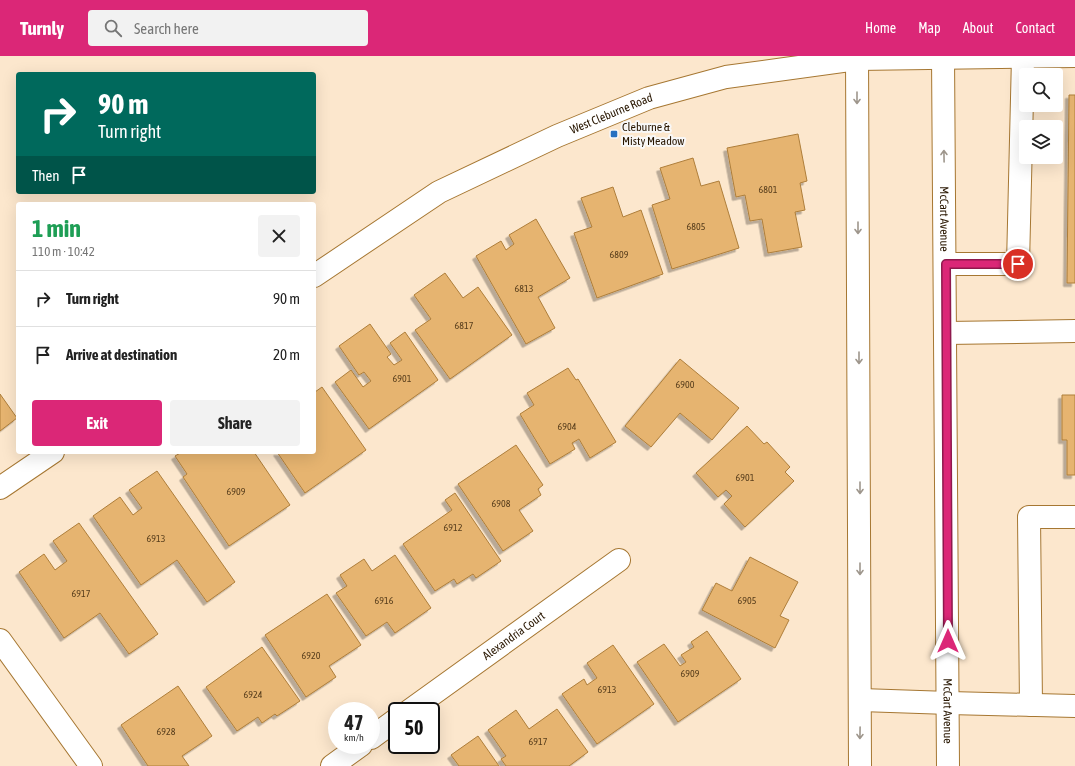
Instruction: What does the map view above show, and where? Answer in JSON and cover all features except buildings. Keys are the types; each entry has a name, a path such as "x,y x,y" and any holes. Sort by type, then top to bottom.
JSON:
{"main road":[{"name":"West Cleburne Road","path":"316,275 439,192 557,136 649,98 726,77 760,64 857,58 1075,56"},
{"name":"McCart Avenue","path":"944,57 949,703 948,766"},
{"path":"946,264 1018,264 1023,57"},
{"path":"857,58 861,700 860,766"},
{"path":"946,333 1075,331"},
{"path":"0,488 50,454"},
{"path":"1030,705 1029,517 1075,516"},
{"name":"Alexandria Court","path":"422,702 619,560"},
{"path":"0,640 90,766"},
{"path":"861,700 1075,706"},
{"path":"332,766 349,754"}],"place":[{"name":"Cleburne & Misty Meadow","path":"614,134"}],"route":[{"path":"948,641 946,264 1018,264"}]}
